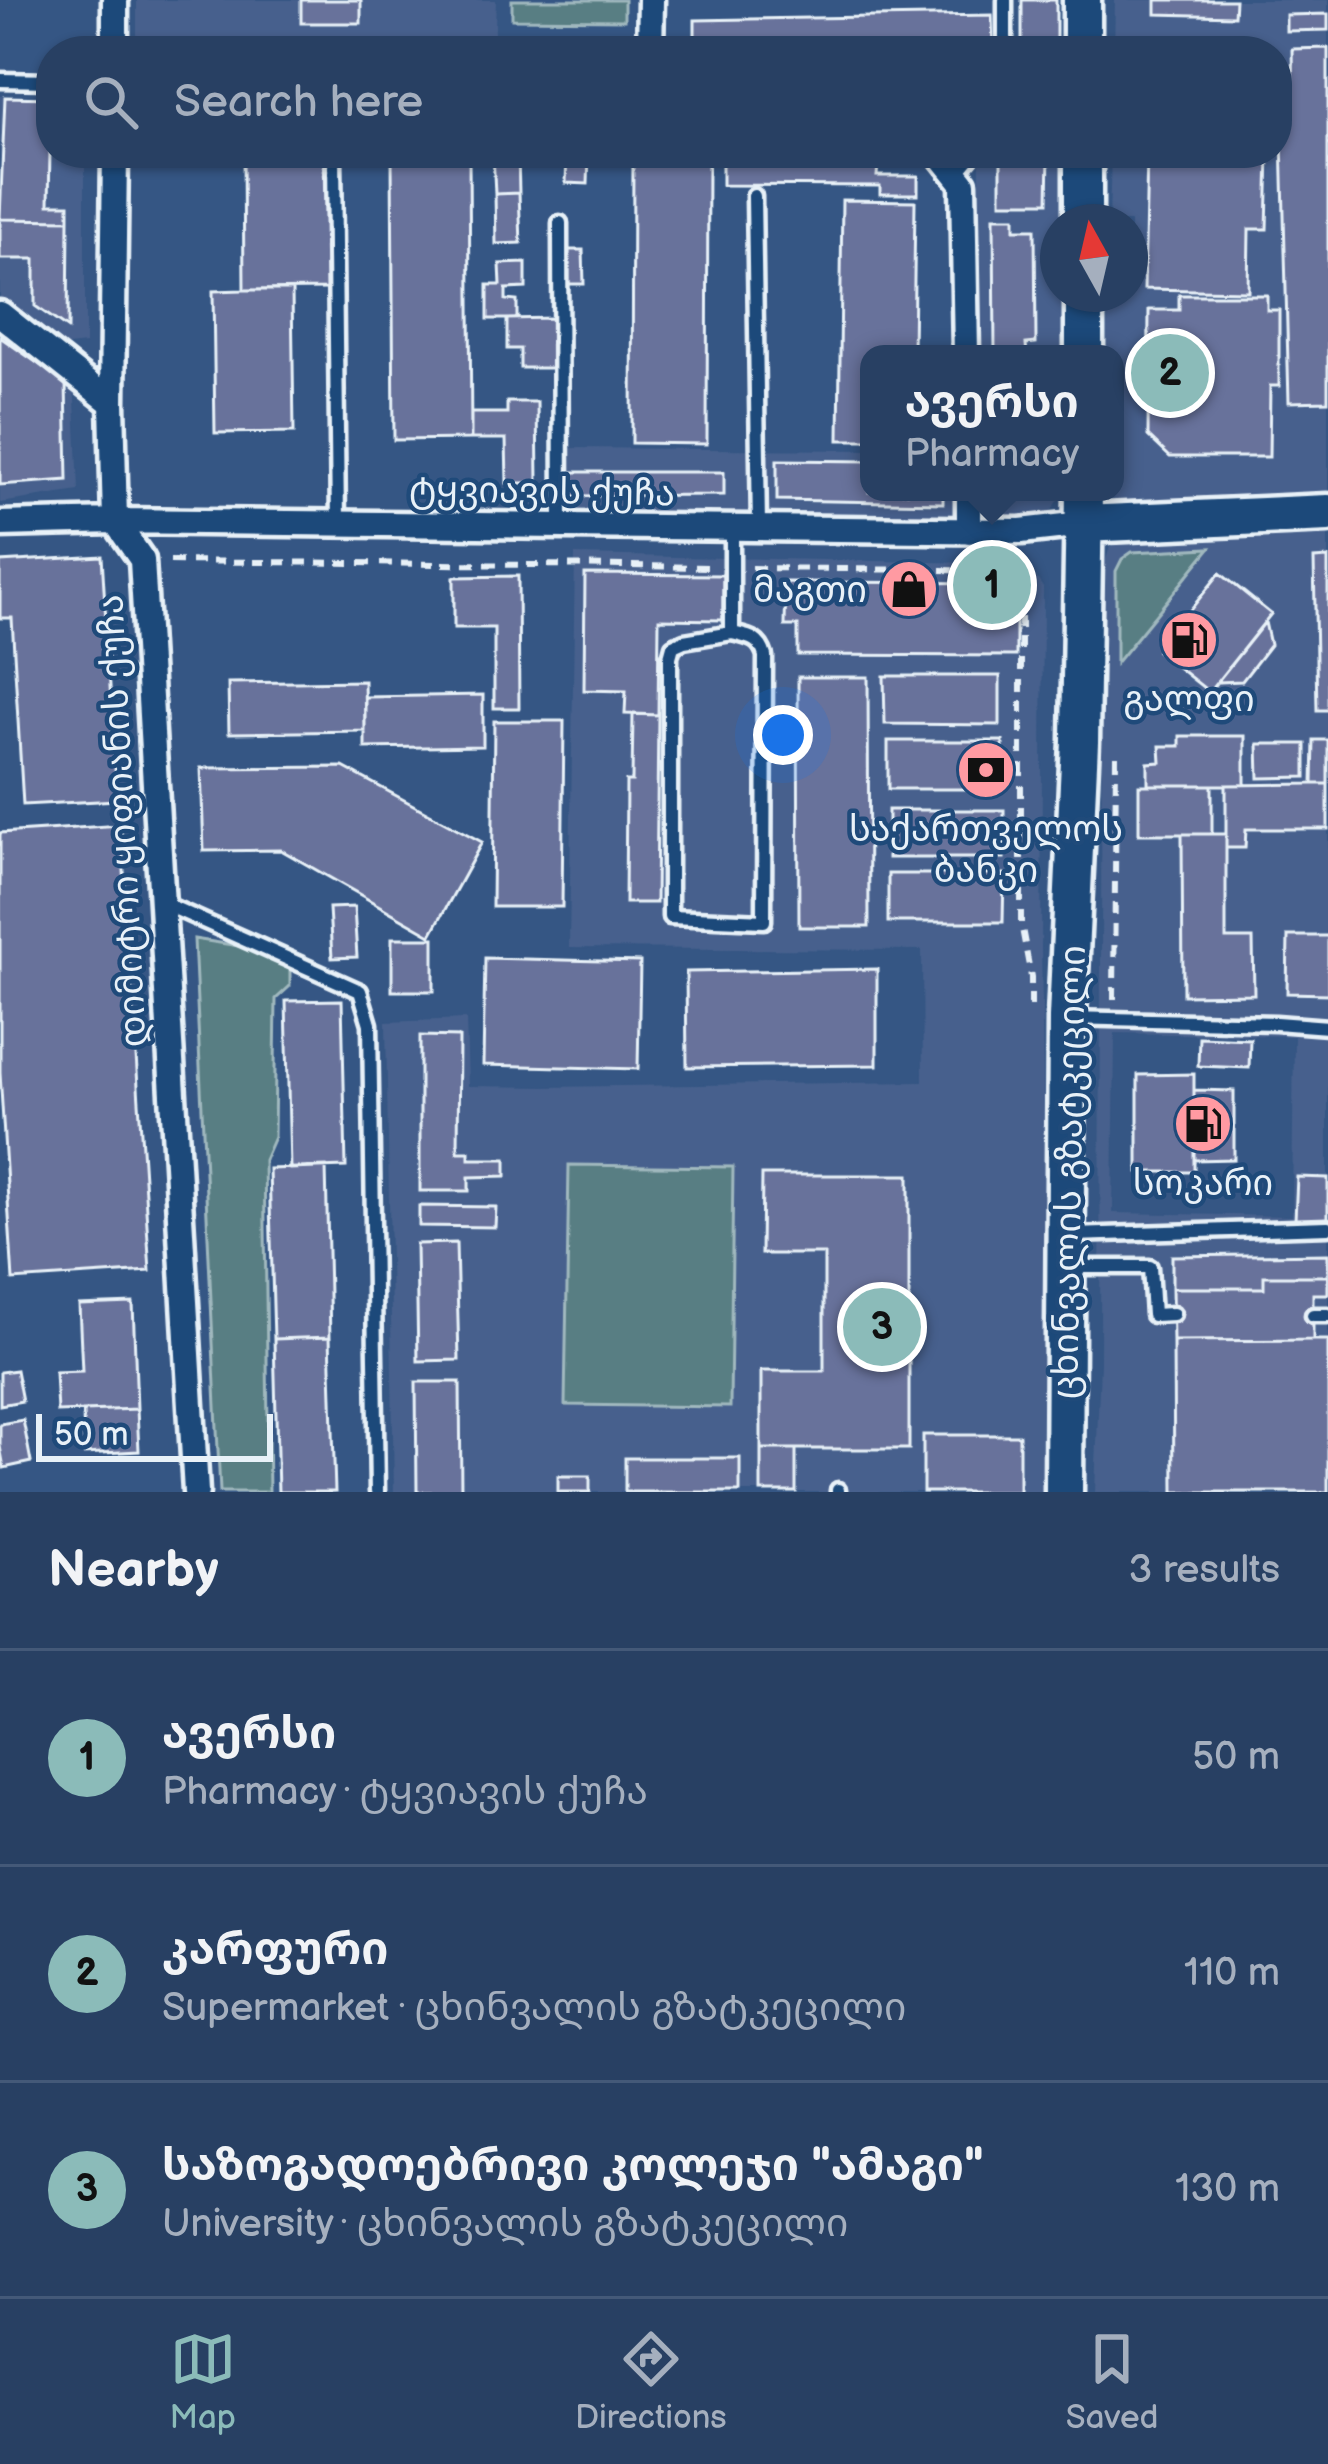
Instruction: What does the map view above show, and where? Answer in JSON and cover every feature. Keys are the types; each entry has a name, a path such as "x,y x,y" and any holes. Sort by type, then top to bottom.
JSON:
{"main road":[{"path":"1082,0 1082,36"},
{"path":"1083,168 1083,204"},
{"path":"1084,312 1084,345"},
{"path":"1084,508 1127,520 1328,513"},
{"name":"ცხინვალის გზატკეცილი","path":"1064,1492 1065,1251 1049,1021 1080,742 1084,508"}],"street":[{"path":"116,0 116,36"},
{"path":"650,0 650,36"},
{"path":"115,168 115,521"},
{"path":"951,168 963,183 966,345"},
{"path":"0,314 112,403"},
{"path":"969,501 969,531"},
{"name":"ტყვიავის ქუჩა","path":"0,524 115,521 1021,531 1084,508"},
{"name":"დიმიტრი ყიფიანის ქუჩა","path":"115,521 142,560 196,1492"}],"lane":[{"path":"1005,0 1005,36"},
{"path":"0,80 36,81"},
{"path":"334,168 338,523"},
{"path":"956,174 961,168"},
{"path":"754,196 759,529"},
{"path":"560,223 561,526"},
{"path":"732,528 732,633"},
{"path":"732,633 754,638 765,656 764,921 670,917 670,657 673,646 684,641 732,633"},
{"path":"162,902 360,991 370,1024 377,1492"},
{"path":"1049,1021 1328,1027"},
{"path":"1065,1251 1328,1227"},
{"path":"1065,1251 1150,1267 1153,1315 1173,1314"}],"path":[{"path":"142,560 1021,571 1021,923 1030,976 1049,1021"}],"shaded area":[{"path":"137,0 496,0 495,36 137,36"},
{"path":"1115,0 1328,0 1328,495 1115,502 1124,501 1124,345 1106,345 1107,312 1148,312 1148,204 1110,204 1111,168 1292,168 1292,36 1114,36"},
{"path":"0,96 36,96 36,168 85,168 85,344 60,347 0,299"},
{"path":"980,168 1070,168 1069,204 1040,204 1040,312 1068,312 1067,345 979,345"},
{"path":"0,323 74,379 79,491 0,503"},
{"path":"565,448 860,450 860,501 1058,501 1046,519 565,512"},
{"path":"1328,529 1328,1492 1095,1492 1100,1364 1102,572 1110,547 1138,537","holes":["1115,1033 1294,1036 1292,1216 1113,1213"]},
{"path":"575,555 1028,564 1043,588 1041,950 1050,1492 394,1492 386,1022 466,1019 468,1086 923,1082 922,950 569,948"}],"green space":[{"path":"512,0 624,0 624,20 512,19"},
{"path":"1210,548 1116,663 1116,571 1122,559 1132,552"},
{"path":"194,939 239,946 290,966 290,986 276,999 274,1137 264,1160 269,1492 220,1492"},
{"path":"569,1165 733,1167 730,1407 565,1405"}],"building":[{"path":"301,0 361,0 361,23 301,23"},
{"path":"1022,0 1056,0 1056,36 1022,36"},
{"path":"1156,0 1235,0 1234,16 1156,14"},
{"path":"1328,14 1328,30 1286,31 1286,15"},
{"path":"992,15 993,36 695,36 695,20"},
{"path":"1328,48 1328,401 1289,402 1283,168 1292,168 1292,49"},
{"path":"5,97 36,98 36,168 50,168 49,204 69,204 69,220 0,219"},
{"path":"243,168 324,168 326,289 244,290"},
{"path":"392,168 469,168 471,439 394,440"},
{"path":"494,168 518,168 519,193 495,194"},
{"path":"566,168 589,168 588,184 566,183"},
{"path":"633,168 708,168 707,444 632,443"},
{"path":"722,168 878,168 877,176 918,176 918,194 880,194 880,186 722,185"},
{"path":"1001,168 1049,168 1048,202 1001,202"},
{"path":"1147,168 1269,168 1267,229 1249,229 1248,291 1148,289"},
{"path":"519,193 521,243 496,244 495,194"},
{"path":"842,200 915,201 913,345 860,345 860,440 839,440"},
{"path":"994,217 1015,217 1015,229 1035,229 1036,343 995,345"},
{"path":"0,219 69,220 68,329 35,306 35,259 0,259"},
{"path":"567,250 583,250 584,284 567,284"},
{"path":"526,263 526,288 506,289 506,300 517,301 517,319 488,319 488,285 501,285 500,264"},
{"path":"292,290 294,432 215,433 213,291"},
{"path":"1179,295 1267,295 1267,310 1279,310 1279,386 1270,386 1269,457 1170,457 1148,436 1149,310 1179,310"},
{"path":"552,318 553,368 520,368 520,349 507,349 507,319"},
{"path":"0,337 66,383 68,480 0,485"},
{"path":"507,402 537,402 538,483 507,483 506,439 471,439 471,413 507,413"},
{"path":"777,460 860,461 860,501 943,503 777,500"},
{"path":"572,472 724,472 724,495 572,496"},
{"path":"102,556 117,800 23,805 12,618 0,618 0,562"},
{"path":"1328,558 1328,710 1317,710 1314,559"},
{"path":"1220,573 1271,614 1209,692 1157,651"},
{"path":"585,574 723,575 723,620 659,619 658,715 625,714 626,691 584,690"},
{"path":"518,576 519,708 494,708 494,628 454,628 454,577"},
{"path":"786,582 1016,583 1016,656 798,655 798,626 785,626"},
{"path":"1265,622 1270,645 1242,681 1217,682"},
{"path":"884,676 1000,676 1000,725 885,724"},
{"path":"798,677 868,677 869,927 799,927"},
{"path":"364,681 365,731 229,733 228,683"},
{"path":"483,695 483,746 365,748 365,697"},
{"path":"633,714 658,715 656,903 625,903 626,781 632,781"},
{"path":"494,721 564,721 562,907 492,907"},
{"path":"1180,736 1245,736 1245,785 1148,785 1148,763 1161,762 1160,746 1180,746"},
{"path":"1314,740 1328,740 1328,784 1313,784"},
{"path":"888,741 1003,741 1003,789 888,789"},
{"path":"1258,744 1306,744 1306,777 1259,778"},
{"path":"343,767 482,842 431,935 281,850 204,851 201,768"},
{"path":"1328,784 1328,829 1246,829 1245,848 1226,848 1226,785"},
{"path":"1139,785 1212,785 1212,834 1139,834"},
{"path":"888,810 1004,810 1004,858 888,858"},
{"path":"121,825 150,1271 13,1280 0,1073 0,833"},
{"path":"1182,834 1226,834 1226,939 1253,939 1254,994 1183,995"},
{"path":"888,874 1004,874 1003,922 888,922"},
{"path":"354,907 357,957 332,958 329,908"},
{"path":"1288,936 1328,936 1328,994 1287,993"},
{"path":"392,938 434,938 434,991 392,991"},
{"path":"485,958 640,962 638,1069 483,1065"},
{"path":"877,969 877,1065 687,1067 686,972"},
{"path":"342,1000 346,1167 290,1169 286,1001"},
{"path":"420,1036 459,1037 458,1152 469,1152 469,1159 506,1159 506,1176 469,1177 469,1191 420,1191"},
{"path":"1199,1037 1250,1039 1249,1068 1198,1066"},
{"path":"1194,1074 1194,1172 1138,1172 1138,1075"},
{"path":"1194,1090 1234,1091 1234,1159 1194,1160"},
{"path":"326,1167 330,1337 274,1339 269,1169"},
{"path":"762,1175 909,1175 909,1449 761,1449 761,1371 824,1371 824,1254 761,1254"},
{"path":"1297,1177 1328,1178 1328,1221 1295,1220"},
{"path":"419,1206 496,1207 495,1227 419,1226"},
{"path":"456,1243 459,1360 418,1361 416,1244"},
{"path":"1328,1254 1328,1276 1264,1276 1264,1288 1172,1288 1172,1256"},
{"path":"1264,1276 1328,1276 1328,1294 1313,1294 1313,1340 1173,1341 1172,1288 1264,1288"},
{"path":"133,1303 137,1409 57,1412 55,1372 82,1371 79,1305"},
{"path":"330,1337 335,1492 278,1492 274,1339"},
{"path":"1328,1340 1328,1492 1174,1492 1173,1341"},
{"path":"16,1370 22,1401 0,1405 0,1372"},
{"path":"416,1382 460,1382 461,1492 417,1492"},
{"path":"137,1409 139,1451 84,1454 83,1411"},
{"path":"23,1420 31,1462 4,1468 0,1424"},
{"path":"923,1435 1019,1435 1019,1492 923,1492"},
{"path":"761,1449 796,1449 796,1492 761,1492"},
{"path":"625,1458 740,1458 740,1492 625,1492"},
{"path":"558,1476 590,1476 590,1492 558,1492"}],"place":[{"name":"კარფური","path":"1170,373"},
{"name":"ავერსი","path":"992,585"},
{"name":"მაგთი","path":"909,589"},
{"name":"გალფი","path":"1189,640"},
{"name":"საქართველოს ბანკი","path":"986,770"},
{"name":"სოკარი","path":"1203,1124"},
{"name":"საზოგადოებრივი კოლეჯი \"ამაგი\"","path":"882,1327"}]}
